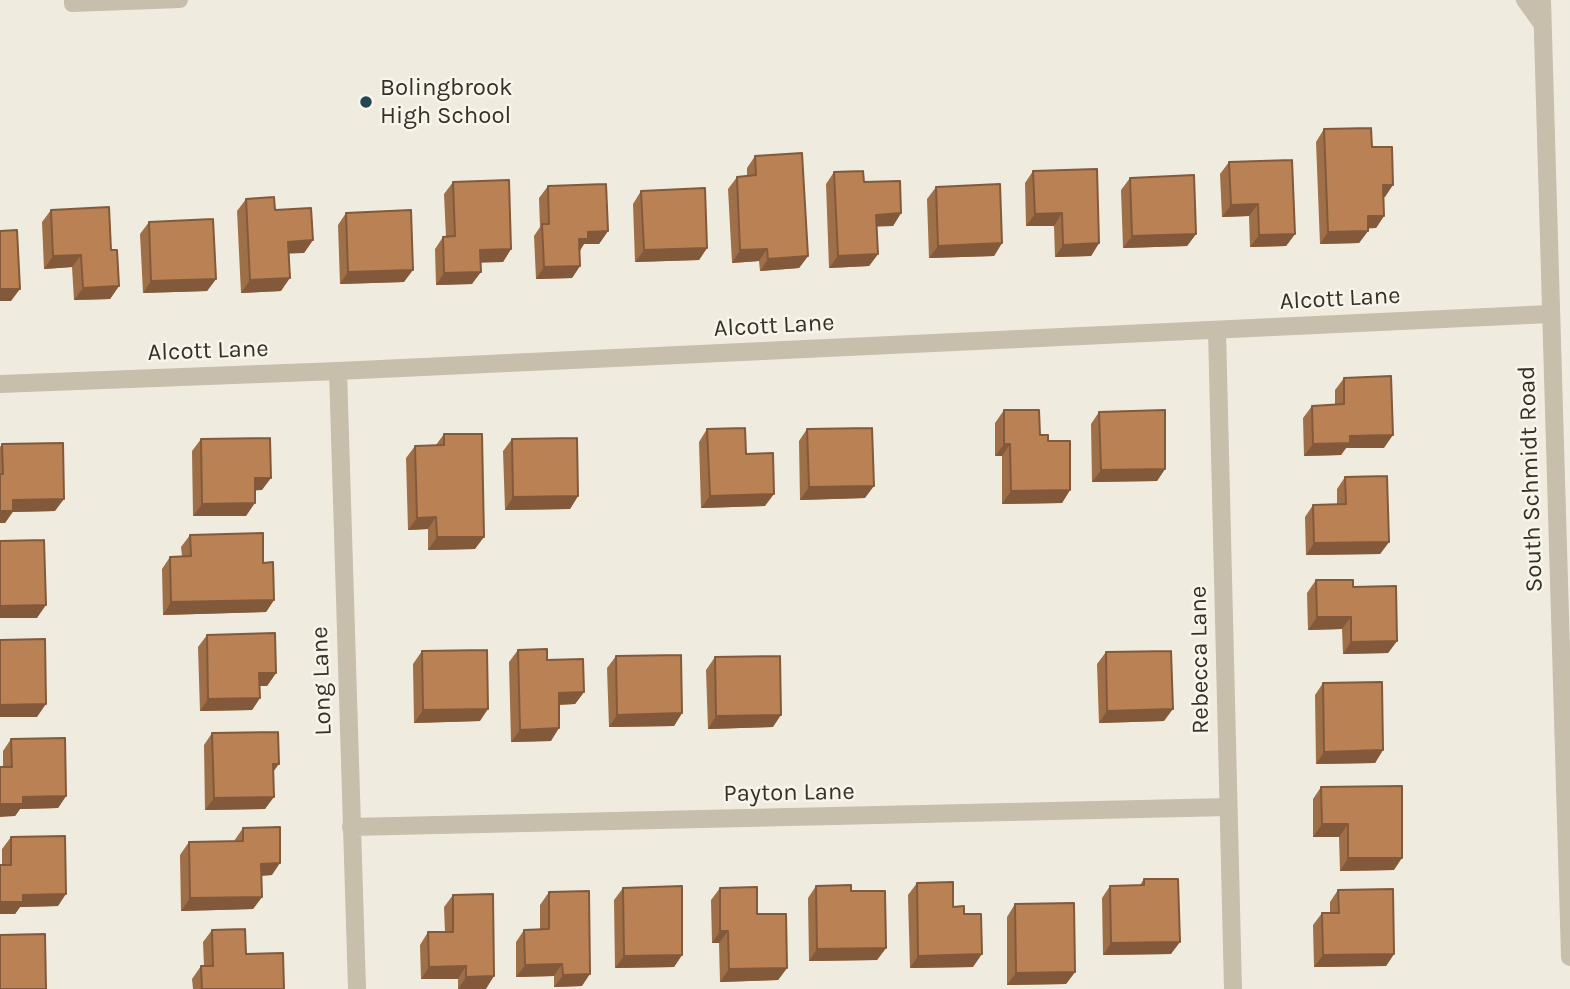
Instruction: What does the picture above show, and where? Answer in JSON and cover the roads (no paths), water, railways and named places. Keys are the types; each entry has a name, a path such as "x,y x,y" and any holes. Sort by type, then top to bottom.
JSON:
{"street":[{"name":"South Schmidt Road","path":"1542,0 1570,957"},
{"name":"Alcott Lane","path":"0,384 338,371 1550,314"},
{"name":"Rebecca Lane","path":"1217,330 1233,989"},
{"name":"Long Lane","path":"338,371 357,989"},
{"name":"Payton Lane","path":"351,827 1228,807"}],"lane":[{"path":"72,0 72,4 180,0"},
{"path":"1524,0 1542,25"}],"place":[{"name":"Bolingbrook High School","path":"366,102"}]}
